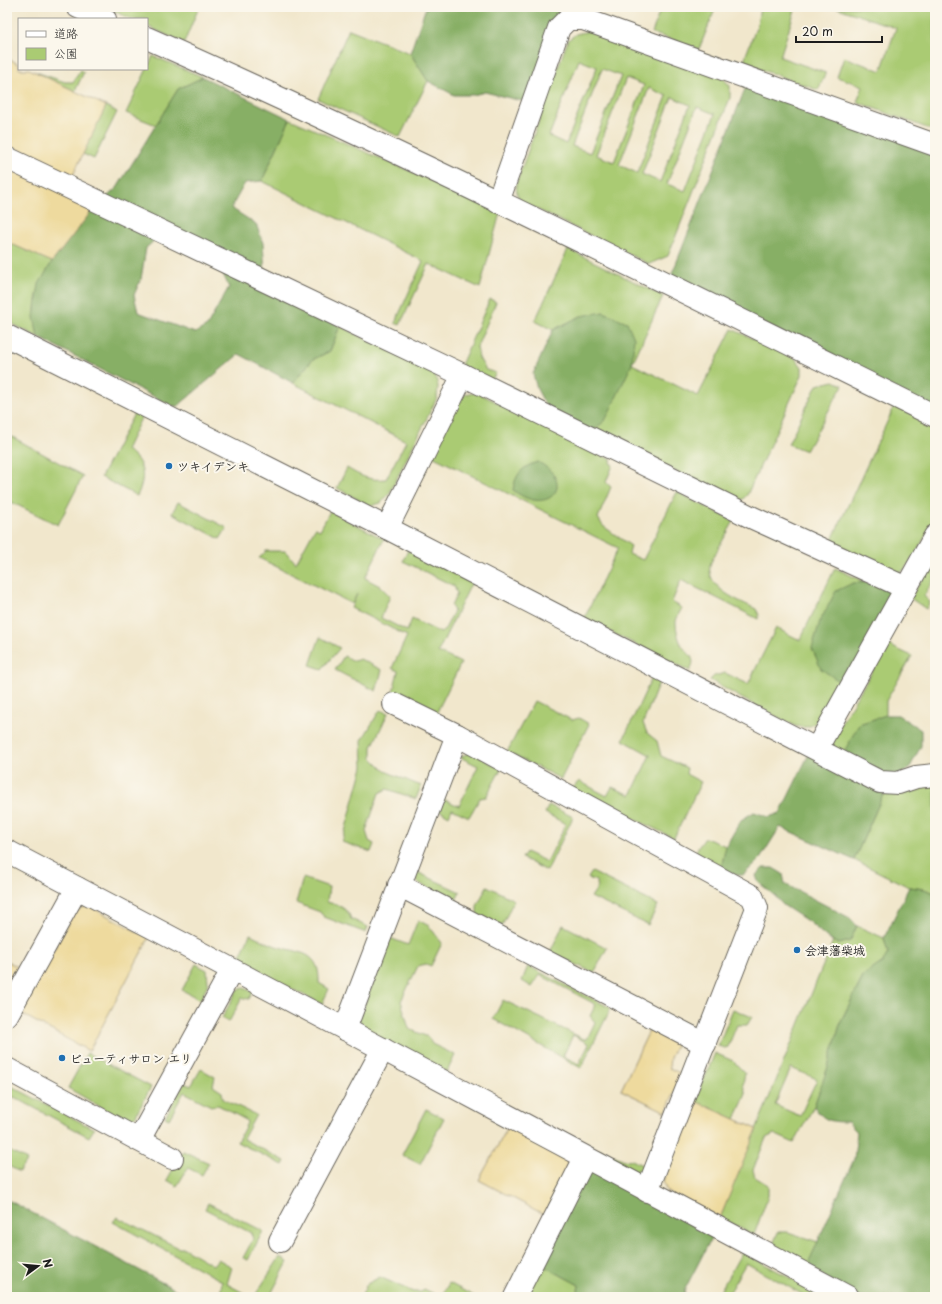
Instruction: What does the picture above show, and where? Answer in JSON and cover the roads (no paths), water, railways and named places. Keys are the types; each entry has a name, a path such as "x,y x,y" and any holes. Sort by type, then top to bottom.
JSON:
{"street":[{"path":"78,7 103,18"},
{"path":"498,202 559,28 568,19 583,19 935,145"},
{"path":"148,38 228,74 498,202 935,416"},
{"path":"7,158 463,375 751,517 906,588"},
{"path":"7,336 387,528 817,748 880,782 898,783 916,777 935,775"},
{"path":"387,528 463,375"},
{"path":"817,748 935,536"},
{"path":"394,704 457,736 752,896 757,908 647,1191"},
{"path":"346,1029 399,885 457,736"},
{"path":"7,852 346,1029 585,1158 848,1297"},
{"path":"399,885 705,1044"},
{"path":"7,1015 77,888"},
{"path":"139,1140 232,970"},
{"path":"280,1241 383,1049"},
{"path":"7,1069 172,1158"},
{"path":"514,1297 585,1158"}],"place":[{"name":"ツキイデンキ","path":"169,466"},
{"name":"会津藩柴城","path":"797,950"},
{"name":"ビューティサロン エリ","path":"62,1058"}]}
